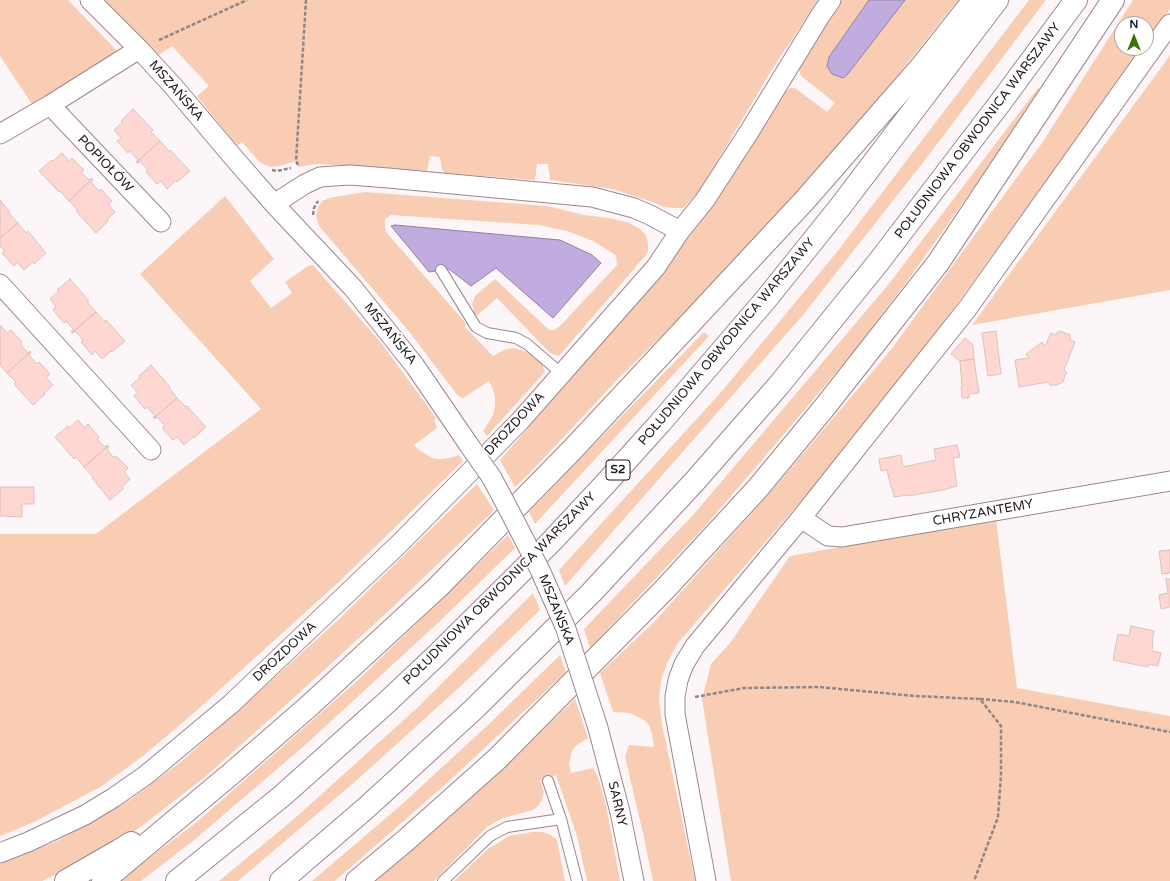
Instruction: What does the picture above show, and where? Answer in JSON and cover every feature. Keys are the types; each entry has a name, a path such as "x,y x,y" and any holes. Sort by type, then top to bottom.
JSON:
{"highway":[{"path":"102,881 232,773 309,706 438,587 572,450 805,200 921,67 974,0"},
{"name":"POŁUDNIOWA OBWODNICA WARSZAWY","path":"177,881 282,796 386,703 437,655 545,548 601,488 666,417 767,298 840,207 997,0"},
{"name":"POŁUDNIOWA OBWODNICA WARSZAWY","path":"280,881 382,793 474,710 592,592 695,481 779,385 872,270 991,116 1076,0"},
{"path":"357,881 405,841 497,758 665,589 758,488 824,408 938,264 1113,0"},
{"path":"66,881 120,850 232,773"}],"street":[{"name":"MSZAŃSKA","path":"90,0 139,49 173,86 274,204 353,288 415,366 492,478 540,570 566,629 598,728"},
{"name":"DROZDOWA","path":"0,853 28,842 85,815 146,775 230,704 399,544 520,421 656,267 680,231 705,200 831,0"},
{"path":"706,881 675,714 675,697 678,680 684,664 695,646 801,518 967,309 1170,24"},
{"path":"0,134 50,105 139,49"},
{"name":"POPIOŁÓW","path":"50,105 161,222"},
{"path":"274,204 305,184 320,177 350,175 592,197 634,208 680,231"},
{"path":"0,284 151,450"},
{"name":"CHRYZANTEMY","path":"801,518 828,536 842,537 1170,481"},
{"name":"SARNY","path":"598,728 620,812 634,881"}],"lane":[{"path":"441,270 476,327 487,333 516,338 527,344 562,374"},
{"path":"548,781 561,819 576,881"},
{"path":"443,881 490,836 507,827 561,819"}],"path":[{"path":"139,49 247,0"},
{"path":"299,167 296,161 306,0"},
{"path":"312,219 314,208 320,199"},
{"path":"691,698 744,688 819,687 915,696 1015,702 1170,732"},
{"path":"974,881 998,817 1001,775 1001,726 980,699"}],"shaded area":[{"path":"0,0 68,0 122,56 34,107 0,56"},
{"path":"103,0 818,0 771,71 699,192 683,208 674,208 663,207 653,202 612,189 550,180 548,164 537,164 535,180 445,173 442,170 440,157 430,156 427,171 316,164 299,167 296,161 270,167 261,163 242,142 237,146 197,96 209,86 172,46 159,55"},
{"path":"842,0 869,0 829,57 827,66 833,74 843,78 847,75 905,0 958,0 864,117 748,250 616,381 515,487 500,460 657,280 717,197 779,95 791,88 795,88 827,112 835,103 801,76 799,70 801,56"},
{"path":"869,0 905,0 847,75 843,78 832,74 827,66 829,57"},
{"path":"1029,0 1046,0 925,160 803,315 565,586 559,570 723,390 836,253"},
{"path":"1133,0 1170,0 1170,9 1154,31 1154,16 1123,16"},
{"path":"1114,30 1114,56 1136,56 941,326 820,479 678,643 667,663 661,681 659,700 662,724 695,881 653,881 625,757 629,745 654,747 652,734 649,725 644,720 630,713 613,712 600,673 654,622 768,495 890,351 1042,143"},
{"path":"1170,55 1170,290 972,325 1166,61"},
{"path":"1038,88 1043,90 908,280 854,351 706,525 590,648 584,629 694,514 888,285"},
{"path":"365,192 547,206 584,215 608,218 627,222 640,229 646,235 648,251 559,356 548,351 497,298 475,317 472,304 475,296 495,279 549,330 555,330 617,265 616,256 611,252 593,241 567,231 539,225 391,215 385,219 386,232 463,320 466,324 465,327 493,356 504,350 513,348 535,356 543,366 545,372 487,436 483,431 493,415 495,406 493,389 489,381 463,398 458,396 407,329 319,226 316,216 318,207 322,201 329,198"},
{"path":"225,196 274,259 250,281 271,308 292,293 285,282 308,266 313,265 382,344 436,418 434,420 437,428 414,445 432,458 450,458 459,455 463,461 340,581 195,712 143,756 102,786 34,822 0,836 0,534 96,534 261,409 140,274"},
{"path":"395,225 560,240 592,255 601,263 553,318 496,268 471,286 449,269 429,272 391,226"},
{"path":"704,332 709,336 535,524 529,512"},
{"path":"477,484 494,510 394,606 205,777 121,841 78,865 42,881 0,881 0,864 55,842 130,800 182,761 337,621"},
{"path":"996,519 1017,688 1170,716 1170,881 731,881 702,699 711,664 730,643 790,556"},
{"path":"508,535 515,548 439,622 304,746 193,841 141,881 119,881 198,821 357,681"},
{"path":"533,593 540,610 463,684 357,780 238,881 219,881 294,819 417,708"},
{"path":"560,655 566,672 447,783 335,881 312,881 399,807 489,724"},
{"path":"575,699 588,738 573,749 569,764 571,773 593,768 598,777 606,805 620,881 587,881 577,836 556,775 540,781 544,792 542,800 538,806 533,810 503,818 487,827 434,881 375,881 449,818"},
{"path":"532,832 543,832 551,835 557,840 565,881 454,881 488,849 509,836"}],"building":[{"path":"133,109 153,130 151,132 160,141 137,162 138,160 130,151 128,153 117,141 121,138 114,130 123,122 121,121"},
{"path":"160,141 190,171 177,182 176,180 167,189 161,181 157,184 146,172 148,170 140,161 138,164 137,162"},
{"path":"62,153 69,161 72,158 84,170 81,172 89,180 91,178 92,179 69,201 39,171"},
{"path":"92,179 93,180 91,182 99,191 101,189 112,201 108,204 115,212 96,233 69,201"},
{"path":"0,200 18,223 0,238"},
{"path":"18,223 26,233 28,231 46,253 34,264 33,262 24,270 17,262 14,266 2,253 5,251 0,246 0,238"},
{"path":"70,279 89,301 87,302 96,312 72,333 71,331 74,330 66,321 64,323 53,310 56,307 50,299 59,291 57,290"},
{"path":"96,312 105,322 106,320 125,341 102,359 95,351 92,355 81,342 83,340 75,331 72,333"},
{"path":"0,326 7,333 11,330 22,342 20,344 28,353 30,351 30,352 7,373 0,365"},
{"path":"996,331 1001,374 988,376 982,333"},
{"path":"1060,331 1070,335 1070,340 1075,342 1064,370 1067,373 1063,382 1051,386 1048,382 1019,387 1015,360 1029,358 1026,354 1042,342 1045,346 1051,333 1056,335"},
{"path":"965,338 973,345 974,359 960,361 951,354"},
{"path":"30,352 31,353 29,355 37,364 39,362 50,374 46,377 53,385 33,405 14,384 16,382 7,373"},
{"path":"974,359 979,393 969,394 969,398 962,398 960,361"},
{"path":"151,365 170,387 169,388 177,398 154,418 153,417 155,416 147,407 145,409 134,396 138,393 131,385 140,378 139,376"},
{"path":"177,398 186,407 187,406 206,427 184,445 177,437 173,440 162,428 165,426 157,417 155,419 154,418"},
{"path":"78,420 85,428 88,424 99,437 97,439 105,447 107,445 108,446 84,467 76,457 74,459 55,437"},
{"path":"957,445 960,457 953,458 957,486 943,490 894,497 887,470 881,471 879,459 901,455 903,467 936,460 934,449"},
{"path":"108,446 109,447 107,449 114,458 116,456 128,468 124,472 130,479 122,487 123,489 110,500 84,467"},
{"path":"0,487 34,487 34,504 22,504 22,517 0,516"},
{"path":"1170,550 1170,573 1162,574 1159,551"},
{"path":"1166,579 1170,579 1170,607 1161,609 1159,595 1168,593"},
{"path":"1131,626 1154,631 1152,651 1161,653 1158,666 1149,664 1148,667 1113,660 1118,634 1129,636"}]}
